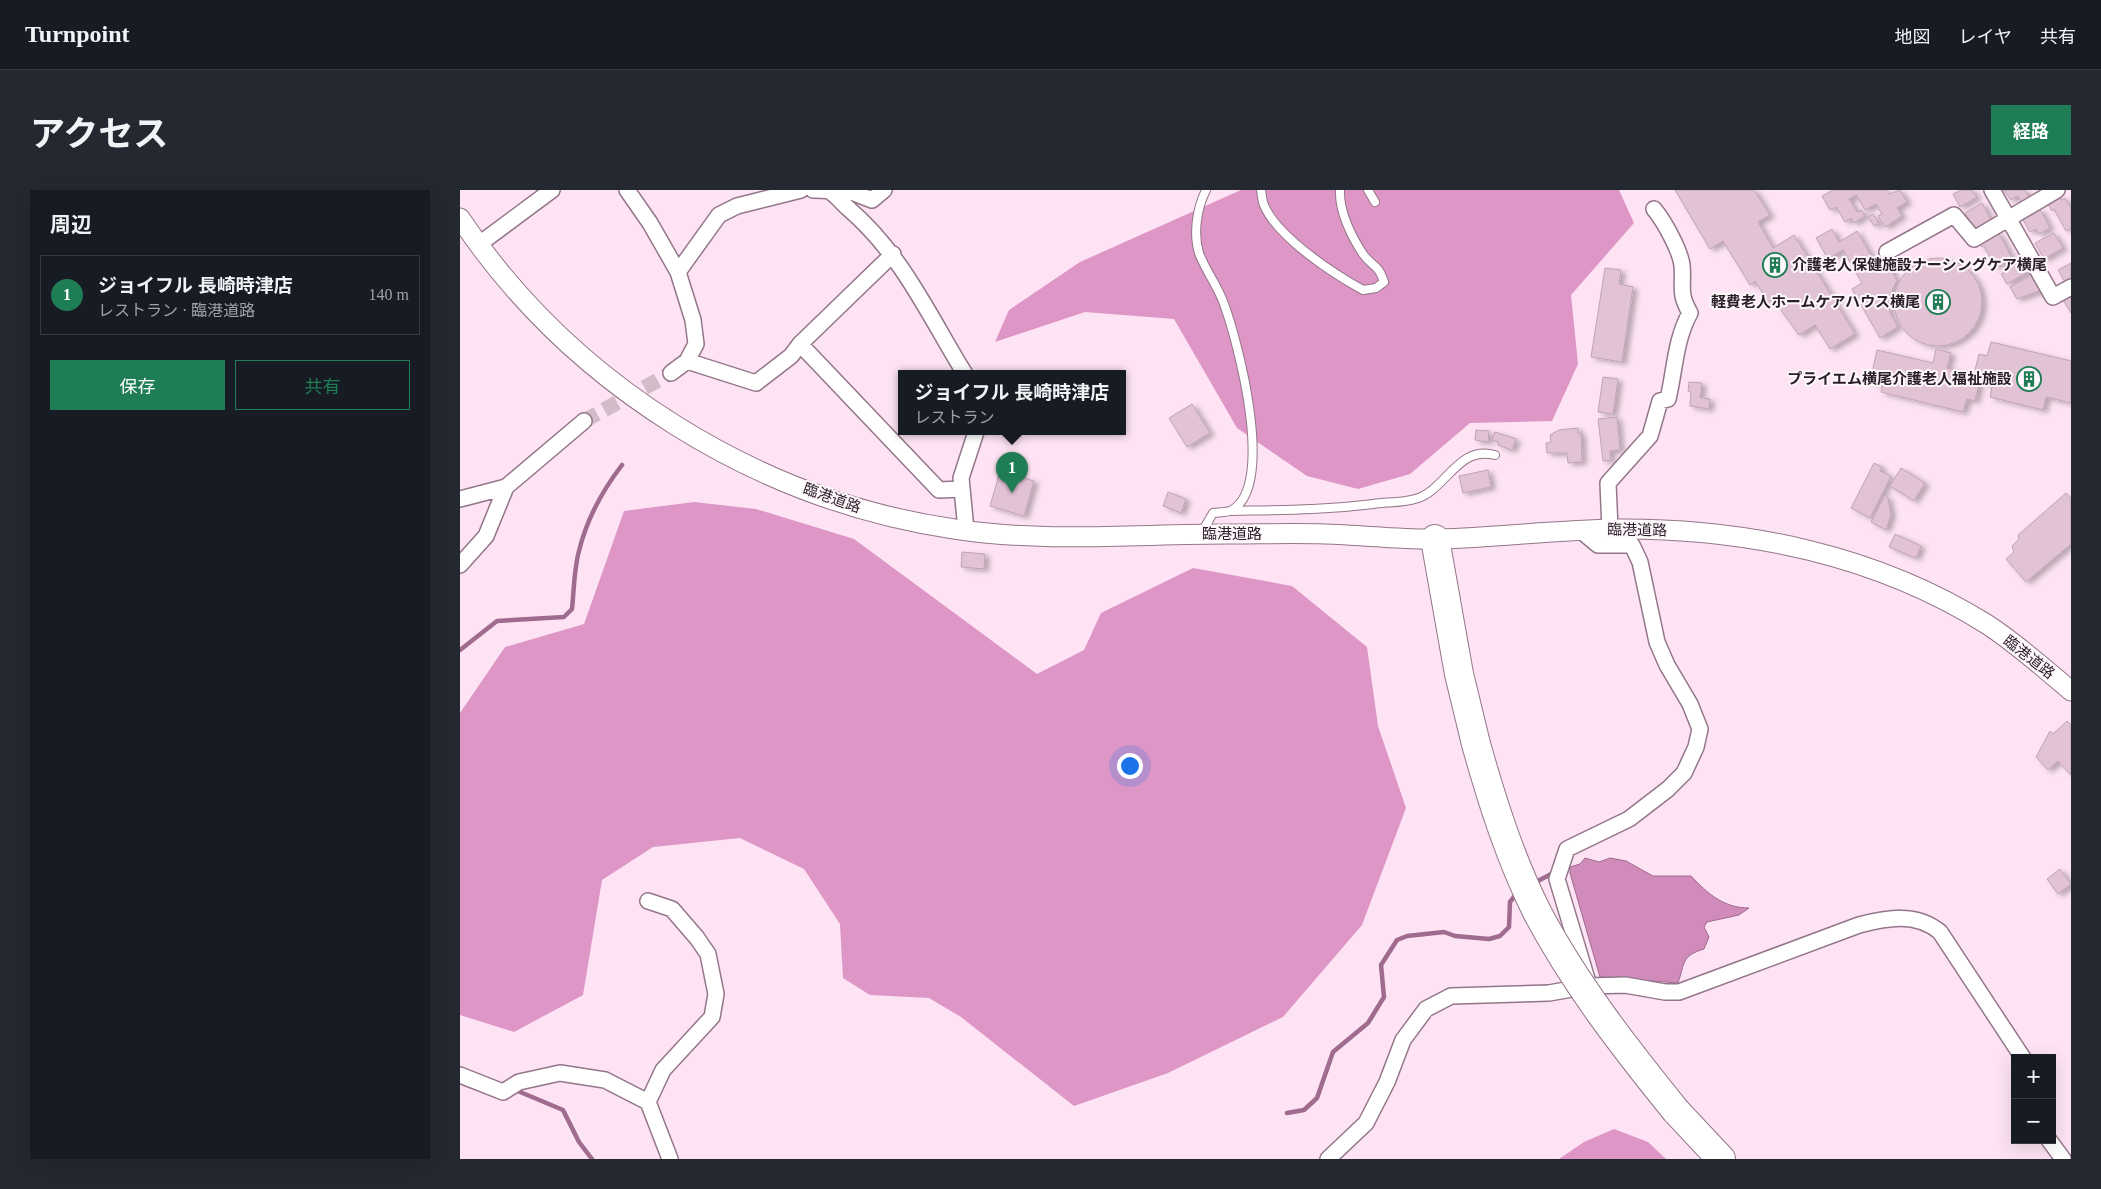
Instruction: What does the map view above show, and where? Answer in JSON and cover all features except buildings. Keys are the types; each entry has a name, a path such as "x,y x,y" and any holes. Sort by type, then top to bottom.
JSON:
{"highway":[{"path":"1435,539 1459,674 1476,744 1495,809 1537,911 1568,965 1601,1016 1676,1111 1721,1159"}],"street":[{"path":"478,245 552,190"},
{"path":"627,190 650,223 678,272 693,320 696,344 687,361 671,372"},
{"path":"678,272 719,216 737,206 801,190"},
{"path":"813,190 849,191 872,200 884,190"},
{"path":"1992,190 2053,297 2071,287"},
{"path":"1887,252 1954,215 1974,239 2057,190"},
{"path":"829,191 865,223 893,254 910,279 932,321 963,370"},
{"path":"1610,529 1608,483 1650,436 1660,401 1668,399 1675,369 1676,352 1684,324 1690,313 1682,298 1682,263 1663,219 1654,209"},
{"name":"臨港道路","path":"460,218 478,245 546,322 618,386 679,429 781,480 874,513 966,530 1086,537 1201,534 1322,534 1435,539 1610,529 1671,531 1750,538 1799,548 1849,562 1937,596 1988,626 2030,655 2071,690"},
{"path":"687,361 756,383 792,356 800,344 893,254"},
{"path":"800,344 939,490 962,489"},
{"path":"460,499 506,487 584,421"},
{"path":"966,530 961,478 975,435"},
{"path":"460,565 486,536 506,487"},
{"path":"1580,530 1598,545 1632,545 1640,562 1657,642 1666,664 1690,704 1700,729 1696,747 1684,773 1668,789 1630,819 1567,849 1557,879 1589,986"},
{"path":"648,901 672,909 697,938 708,954 716,994 712,1017 662,1070 648,1102"},
{"path":"1328,1159 1366,1123 1387,1082 1403,1040 1426,1009 1451,996 1549,993 1589,986 1624,985 1665,992 1679,992 1859,925 1888,918 1906,918 1929,923 1940,932 2020,1054"},
{"path":"460,1075 503,1092 519,1082 560,1073 605,1080 648,1102 670,1159"},
{"path":"2052,1144 2063,1159"}],"lane":[{"path":"1206,190 1196,219 1199,252 1224,304 1239,349 1249,398 1253,455 1249,483 1244,498 1231,510"},
{"path":"1261,190 1264,205 1276,223 1306,252 1363,290 1376,288 1384,282 1380,269 1364,255 1348,226 1340,198 1340,190"},
{"path":"1368,190 1375,202"},
{"path":"1201,534 1213,513 1231,510 1321,510 1416,499 1432,490 1454,467 1474,455 1484,452 1495,455"}],"shaded area":[{"path":"1241,190 1619,190 1634,223 1571,295 1578,364 1552,421 1470,423 1410,474 1358,489 1307,476 1237,428 1174,319 1085,312 995,342 1009,310 1080,262"},
{"path":"694,502 756,509 854,539 1037,674 1084,650 1101,613 1193,568 1292,586 1367,647 1378,726 1406,808 1362,925 1283,1017 1168,1073 1074,1106 961,1017 929,998 870,995 843,978 840,924 804,869 740,838 653,847 602,880 583,995 514,1032 460,1015 460,713 505,647 584,624 624,511"},
{"path":"1585,858 1599,862 1610,858 1626,861 1653,876 1691,876 1704,889 1724,903 1749,908 1739,915 1707,922 1704,927 1709,937 1704,949 1691,954 1685,961 1678,983 1600,977 1570,873 1570,867 1580,864"},
{"path":"1614,1129 1648,1142 1666,1159 1559,1159 1584,1142"}],"waterway":[{"path":"460,650 497,621 564,617 572,609 576,565 586,527 602,495 622,465"},
{"path":"1532,884 1557,871"},
{"path":"1287,1113 1304,1110 1317,1098 1333,1052 1368,1023 1384,997 1381,965 1397,940 1407,936 1444,932 1455,936 1489,939 1500,936 1509,927 1510,902 1517,893"},
{"path":"513,1089 563,1110 579,1142 592,1159"}],"tunnel":[{"path":"584,421 671,373"}],"place":[{"name":"介護老人保健施設ナーシングケア横尾","path":"1775,265"},
{"name":"軽費老人ホームケアハウス横尾","path":"1938,302"},
{"name":"プライエム横尾介護老人福祉施設","path":"2029,379"},
{"name":"ジョイフル 長崎時津店","path":"1012,493"}]}
